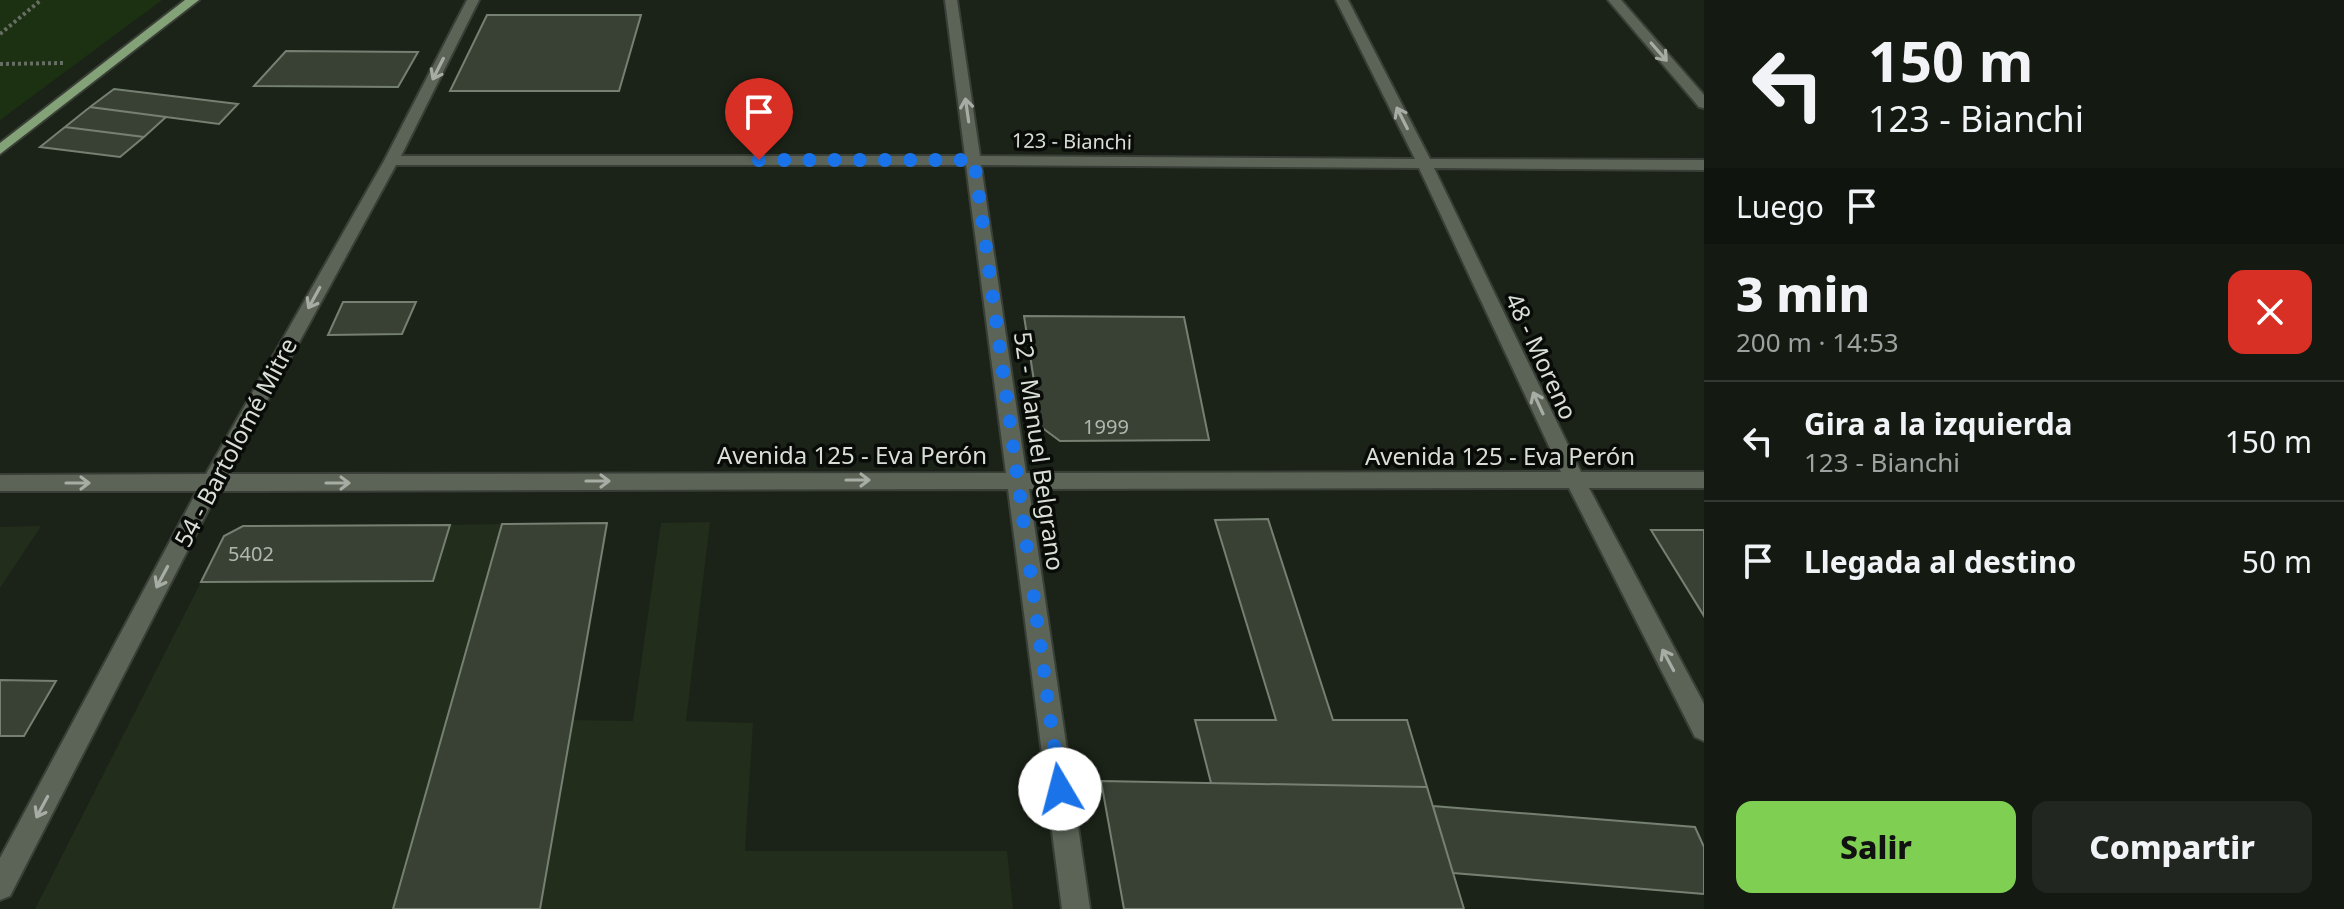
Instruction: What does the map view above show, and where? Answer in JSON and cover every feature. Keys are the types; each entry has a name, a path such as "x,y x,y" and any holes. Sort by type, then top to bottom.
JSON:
{"main road":[{"path":"0,150 193,0"}],"street":[{"name":"54 - Bartolomé Mitre","path":"0,886 212,483 391,161 473,0"},
{"name":"52 - Manuel Belgrano","path":"951,0 1076,909"},
{"name":"48 - Moreno","path":"1342,0 1425,164 1575,481 1704,729"},
{"path":"1614,0 1704,104"},
{"name":"123 - Bianchi","path":"391,161 974,160 1704,165"},
{"name":"Avenida 125 - Eva Perón","path":"0,483 1704,480"}],"path":[{"path":"0,34 41,0"},
{"path":"0,64 64,63"}],"shaded area":[{"path":"710,522 686,721 753,723 745,851 1007,851 1013,909 540,909 573,720 633,721 661,523"},
{"path":"502,524 393,909 35,909 201,582 432,581 450,525"},
{"path":"41,526 0,588 0,527"}],"green space":[{"path":"0,0 162,0 0,120"}],"building":[{"path":"487,15 641,15 619,91 450,91"},
{"path":"286,51 418,52 398,87 254,86"},
{"path":"114,89 238,104 219,124 90,107"},
{"path":"90,107 166,117 144,137 65,127"},
{"path":"65,127 144,137 120,157 40,147"},
{"path":"343,302 416,302 402,334 328,335"},
{"path":"1024,316 1184,317 1209,440 1060,441 1041,427"},
{"path":"1268,519 1333,720 1407,720 1427,787 1211,783 1195,720 1276,720 1215,520"},
{"path":"607,523 540,909 393,909 502,524"},
{"path":"450,525 433,581 201,582 224,536 243,526"},
{"path":"1651,530 1704,530 1704,616"},
{"path":"0,680 56,681 24,736 0,736"},
{"path":"1101,781 1427,787 1464,909 1124,909"},
{"path":"1433,806 1695,827 1704,847 1704,894 1453,873"}],"route":[{"path":"759,160 974,160 1060,789"}]}
